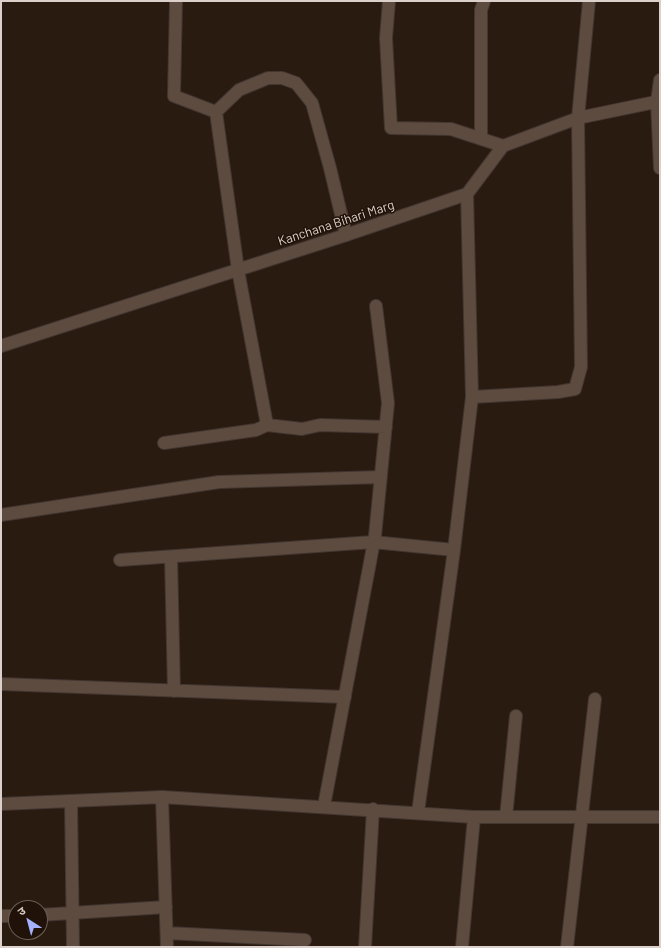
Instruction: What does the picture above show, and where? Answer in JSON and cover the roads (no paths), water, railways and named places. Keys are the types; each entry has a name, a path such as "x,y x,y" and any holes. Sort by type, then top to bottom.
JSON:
{"street":[{"path":"176,1 174,96 216,112"},
{"path":"389,1 386,38 391,128 451,129 503,146"},
{"path":"481,139 481,10 484,1"},
{"path":"472,397 558,392 575,389 581,367 578,118 589,1"},
{"path":"216,112 239,90 268,78 282,78 296,83 312,103 330,168 346,235"},
{"path":"660,80 660,168"},
{"path":"418,812 454,550 472,397 467,194 503,146 578,118 659,102"},
{"path":"216,112 238,270 267,425"},
{"name":"Kanchana Bihari Marg","path":"1,346 346,235 467,194"},
{"path":"324,806 373,542 381,477 388,403 376,306"},
{"path":"164,443 256,430 267,425 302,429 320,426 386,427"},
{"path":"1,515 219,482 381,477"},
{"path":"120,560 373,542 454,550"},
{"path":"171,557 174,691"},
{"path":"1,684 345,698"},
{"path":"567,947 595,699"},
{"path":"506,817 516,716"},
{"path":"162,797 167,947"},
{"path":"1,804 162,797 373,809 474,817 660,817"},
{"path":"71,801 73,947"},
{"path":"365,947 373,809"},
{"path":"462,947 474,817"},
{"path":"48,915 166,907"},
{"path":"167,933 305,940"}]}
